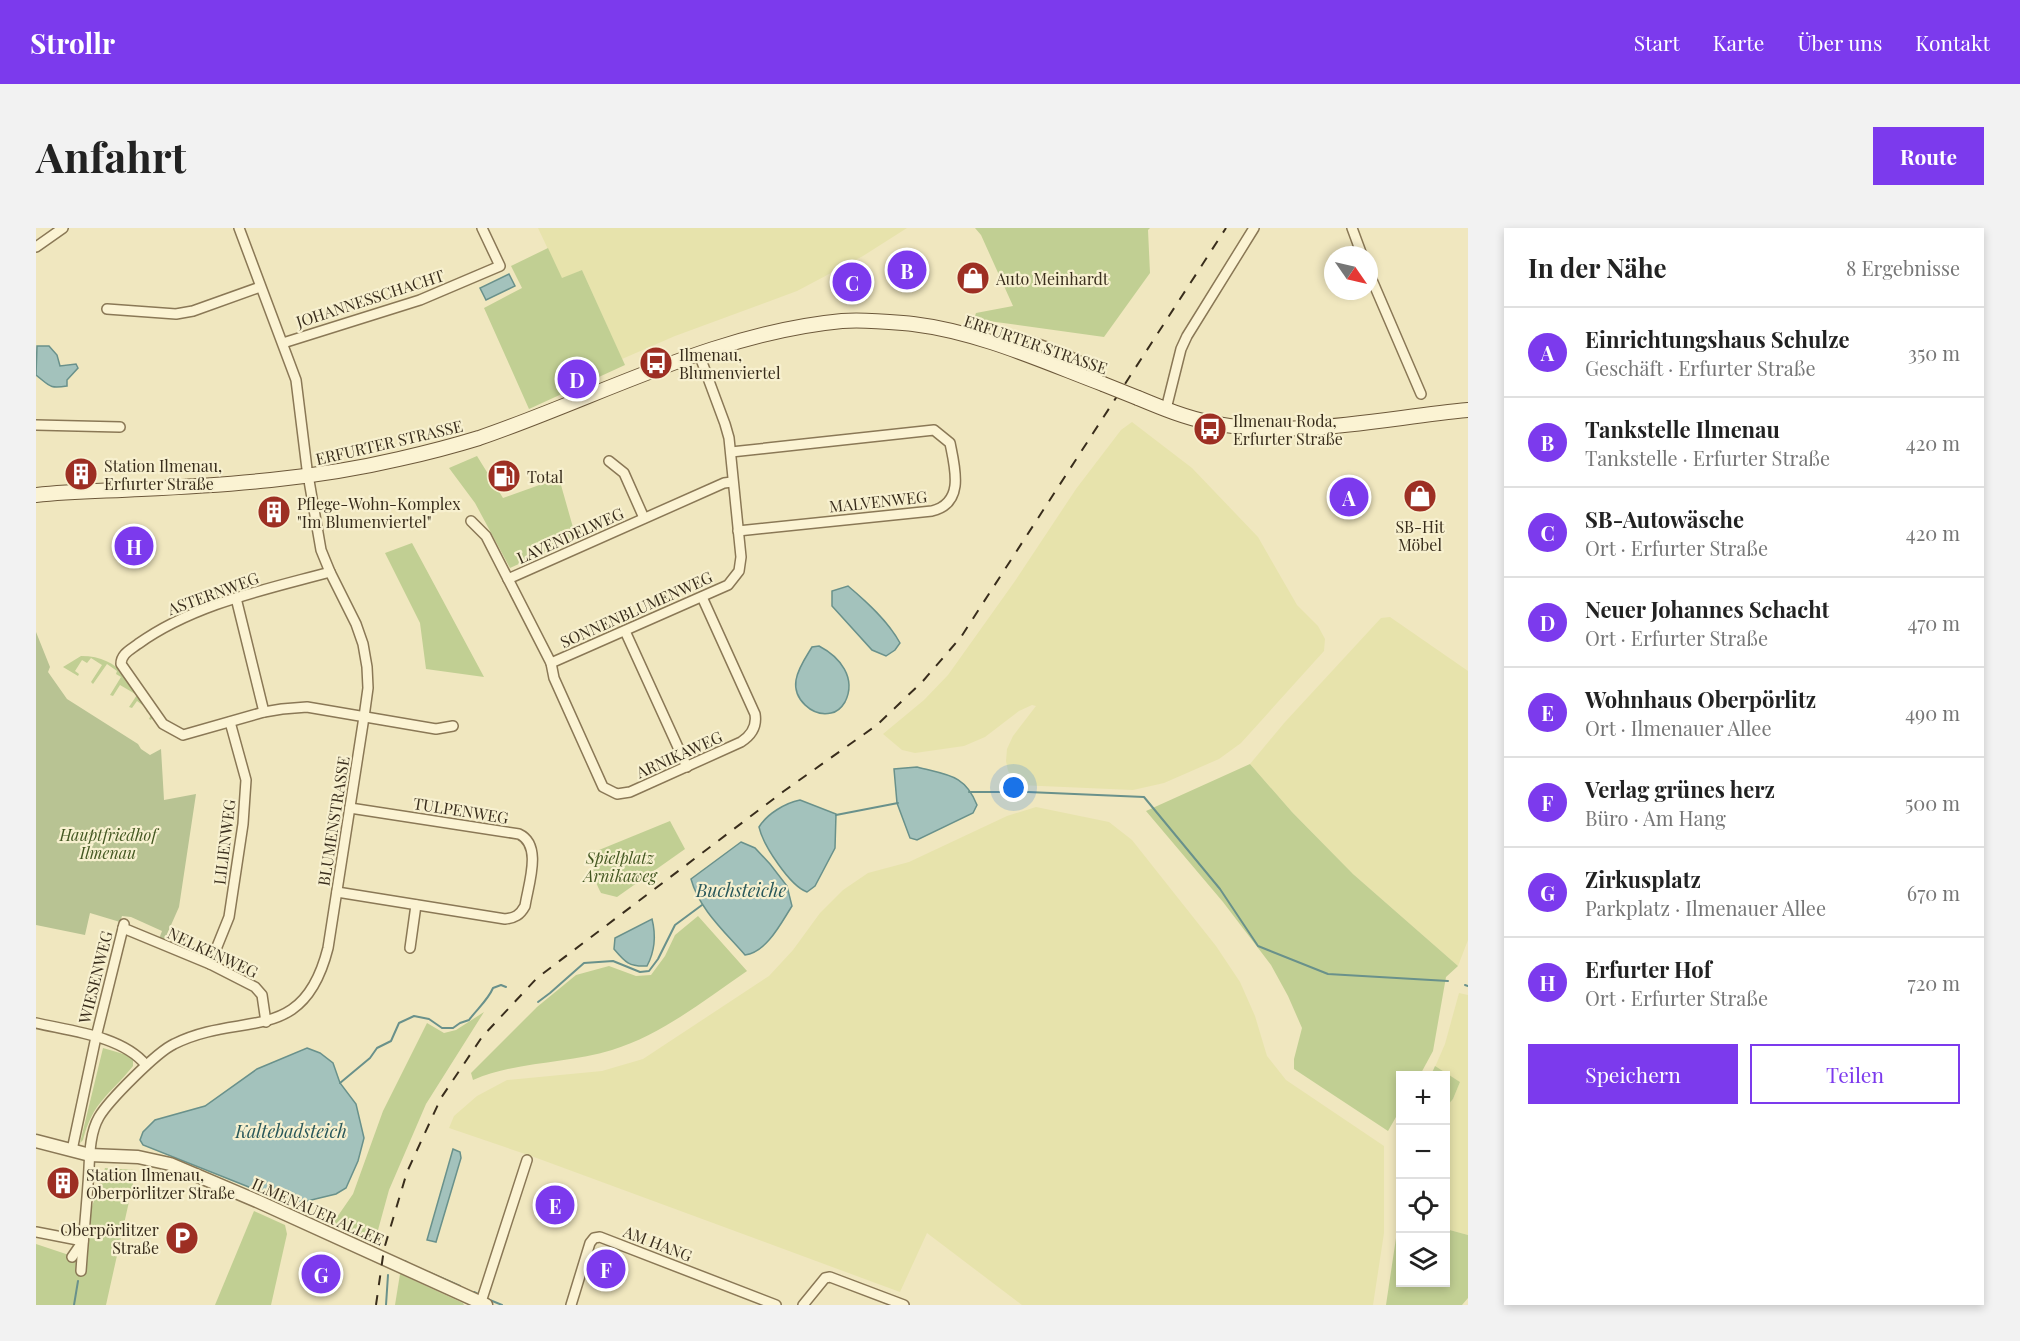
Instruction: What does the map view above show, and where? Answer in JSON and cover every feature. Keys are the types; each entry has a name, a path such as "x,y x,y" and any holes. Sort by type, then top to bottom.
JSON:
{"main road":[{"name":"ERFURTER STRASSE","path":"36,495 273,481 388,462 442,449 514,425 699,354 786,330 843,321 915,324 965,335 1012,350 1166,410 1212,423 1279,429 1329,427 1468,410"}],"street":[{"path":"36,247 63,228"},
{"name":"BLUMENSTRASSE","path":"81,1271 90,1155 99,1118 146,1065 173,1044 209,1032 280,1018 306,998 316,983 328,948 364,717 368,688 363,644 346,601 321,550 308,476 296,380 238,228"},
{"name":"JOHANNESSCHACHT","path":"283,343 420,300 500,266 482,228"},
{"path":"1166,410 1181,349 1187,336 1254,228"},
{"path":"1352,228 1359,246"},
{"path":"107,309 176,314 193,311 260,287"},
{"path":"1378,294 1420,394"},
{"name":"SONNENBLUMENWEG","path":"471,521 486,536 551,663 728,585 736,577 741,564 731,452 725,424 699,354"},
{"path":"36,425 120,427"},
{"name":"MALVENWEG","path":"731,452 934,430 950,443 956,491 947,504 941,509 932,511 738,531"},
{"name":"LAVENDELWEG","path":"609,461 624,472 644,518"},
{"name":"LAVENDELWEG","path":"508,579 724,483 732,482"},
{"name":"ASTERNWEG","path":"230,722 183,735 163,724 124,669 121,660 126,653 161,628 236,598 330,572"},
{"name":"ARNIKAWEG","path":"551,663 554,678 603,787 617,794 630,792 748,738 756,722 749,701 702,597"},
{"path":"236,598 264,712"},
{"path":"625,631 687,767"},
{"path":"230,722 282,708 307,707 436,729 453,726"},
{"name":"LILIENWEG","path":"210,964 229,917 243,824 246,780 230,722"},
{"name":"TULPENWEG","path":"337,892 505,919 517,916 525,906 533,855 530,843 519,834 350,808"},
{"path":"410,948 416,905"},
{"name":"NELKENWEG","path":"123,926 210,964 258,990 262,995 266,1022"},
{"name":"WIESENWEG","path":"72,1150 123,926"},
{"name":"WIESENWEG","path":"36,1023 96,1038"},
{"path":"96,1038 125,1047 146,1065"},
{"path":"36,1141 90,1155"},
{"name":"ILMENAUER ALLEE","path":"90,1155 138,1157 170,1164 482,1304 527,1160"},
{"path":"36,1233 83,1241 72,1257"},
{"name":"AM HANG","path":"571,1305 590,1243 594,1238 600,1238 776,1305"},
{"path":"803,1305 825,1278 830,1277 902,1305"}],"shaded area":[{"path":"538,228 907,228 863,256 797,291 675,336 622,359 582,270 562,279"},
{"path":"1132,422 1192,468 1258,537 1297,605 1318,626 1325,639 1324,651 1241,743 1219,759 1164,783 1133,790 1018,785 1008,771 1007,749 1013,736 1036,706 1032,705 1019,711 985,737 964,746 915,753 902,750 883,734 924,700 948,675 1015,581 1076,489 1121,430"},
{"path":"1390,617 1468,671 1468,940 1458,966 1353,874 1292,812 1250,764 1285,722 1381,618"},
{"path":"1036,807 1109,822 1132,840 1216,946 1240,982 1255,1016 1267,1056 1286,1080 1384,1146 1384,1233 1373,1305 1022,1305 927,1233 900,1292 449,1128 454,1116 477,1096 507,1080 602,1071 643,1059 769,976 793,950 820,913 843,890 868,873 909,862 1007,816"},
{"path":"1459,993 1468,995 1468,1235 1450,1230 1450,1102 1460,1082 1450,1076 1450,1071 1442,1071 1435,1067 1445,1044"}],"green space":[{"path":"975,228 1150,228 1148,230 1150,273 1104,337 974,319 976,313 1013,306 981,235"},
{"path":"548,248 562,278 582,270 625,365 529,409 484,308 522,288 511,266"},
{"path":"477,456 503,498 559,478 576,538 510,568 475,503 449,468"},
{"path":"412,543 484,677 426,669 420,623 385,553"},
{"name":"Hauptfriedhof Ilmenau","path":"36,632 50,667 48,672 67,699 138,744 150,755 161,749 164,800 196,794 179,907 164,941 159,939 162,931 131,917 122,916 120,922 90,913 85,935 36,925"},
{"path":"81,656 95,657 116,667 139,694 153,716 151,720 149,719 151,715 146,711 148,709 137,701 132,708 129,707 137,695 120,685 113,696 110,695 121,677 107,664 93,684 91,682 102,665 91,658 87,663 82,660 75,671 79,674 78,676 63,667"},
{"path":"1250,764 1292,812 1353,874 1458,966 1446,977 1433,1051 1422,1071 1396,1071 1396,1117 1388,1131 1294,1069 1294,1059 1302,1028 1271,965 1223,902 1146,811"},
{"name":"Spielplatz Arnikaweg","path":"670,821 685,849 617,897 601,893 594,872 594,861 599,850"},
{"path":"698,916 747,971 666,1026 631,1043 595,1055 507,1069 473,1080 471,1073 537,1007 576,975 609,966 636,976 651,975 665,956 675,935"},
{"path":"484,1012 426,1104 389,1190 375,1241 333,1223 353,1194 383,1111 427,1023 444,1033 456,1030"},
{"path":"103,1048 127,1055 133,1060 133,1066 97,1107 80,1143"},
{"path":"1435,1066 1443,1071 1433,1071"},
{"path":"1450,1076 1460,1082 1450,1102"},
{"path":"105,1168 136,1170 106,1305 36,1305 36,1244 75,1257"},
{"path":"254,1211 285,1225 287,1234 271,1305 215,1305"},
{"path":"1450,1230 1468,1235 1468,1298 1462,1305 1386,1305 1396,1238 1396,1287 1450,1287"},
{"path":"400,1274 463,1303 464,1305 395,1305"}],"water":[{"path":"509,274 515,286 486,300 480,288"},
{"path":"37,346 49,346 57,355 60,366 76,364 78,368 67,380 67,386 50,386 36,375"},
{"path":"848,586 870,605 900,643 886,656 872,650 832,606 832,591"},
{"path":"819,646 840,662 848,677 849,685 845,702 839,709 824,714 805,705 796,687 797,676 803,663 812,647"},
{"path":"917,767 946,774 961,781 977,805 973,813 917,840 910,838 897,803 894,769"},
{"path":"800,800 836,814 835,848 815,886 807,892 785,874 766,844 759,827 777,810"},
{"name":"Buchsteiche","path":"741,842 755,848 770,864 787,886 792,906 767,943 753,953 745,955 706,910 691,879"},
{"path":"652,919 654,943 647,966 628,963 614,949 615,938"},
{"name":"Kaltebadsteich","path":"307,1048 320,1053 333,1063 340,1083 356,1104 364,1138 358,1161 346,1188 336,1194 303,1202 279,1199 143,1145 140,1140 143,1132 155,1120 205,1106 257,1069"},
{"path":"453,1149 460,1152 461,1158 436,1242 427,1240"}],"waterway":[{"path":"969,792 1144,797 1220,889 1258,946 1328,974 1448,981"},
{"path":"836,815 898,803"},
{"path":"538,1002 584,963 613,961 640,972 649,971 658,959 675,925 702,905"},
{"path":"340,1083 370,1058 377,1048 391,1041 399,1023 414,1016 429,1019 442,1028 453,1028 469,1020 493,988 501,985 506,987"},
{"path":"405,1261 410,1264"},
{"path":"428,1272 460,1286"},
{"path":"386,1305 388,1275"},
{"path":"74,1305 78,1281"},
{"path":"474,1292 480,1295"},
{"path":"485,1298 502,1305"}],"railway":[{"path":"376,1305 384,1249 407,1172 441,1098 482,1037 537,978 784,791 877,725 923,681 961,637 1226,228"}],"place":[{"name":"Tankstelle Ilmenau","path":"907,270"},
{"name":"Auto Meinhardt","path":"973,278"},
{"name":"SB-Autowäsche","path":"852,282"},
{"name":"Ilmenau, Blumenviertel","path":"656,363"},
{"name":"Neuer Johannes Schacht","path":"577,379"},
{"name":"Ilmenau Roda, Erfurter Straße","path":"1210,429"},
{"name":"Station Ilmenau, Erfurter Straße","path":"81,474"},
{"name":"Total","path":"504,476"},
{"name":"SB-Hit Möbel","path":"1420,496"},
{"name":"Einrichtungshaus Schulze","path":"1349,497"},
{"name":"Pflege-Wohn-Komplex \"Im Blumenviertel\"","path":"274,512"},
{"name":"Erfurter Hof","path":"134,546"},
{"name":"Station Ilmenau, Oberpörlitzer Straße","path":"63,1183"},
{"name":"Wohnhaus Oberpörlitz","path":"555,1205"},
{"name":"Oberpörlitzer Straße","path":"182,1238"},
{"name":"Verlag grünes herz","path":"606,1269"},
{"name":"Zirkusplatz","path":"321,1274"}]}
